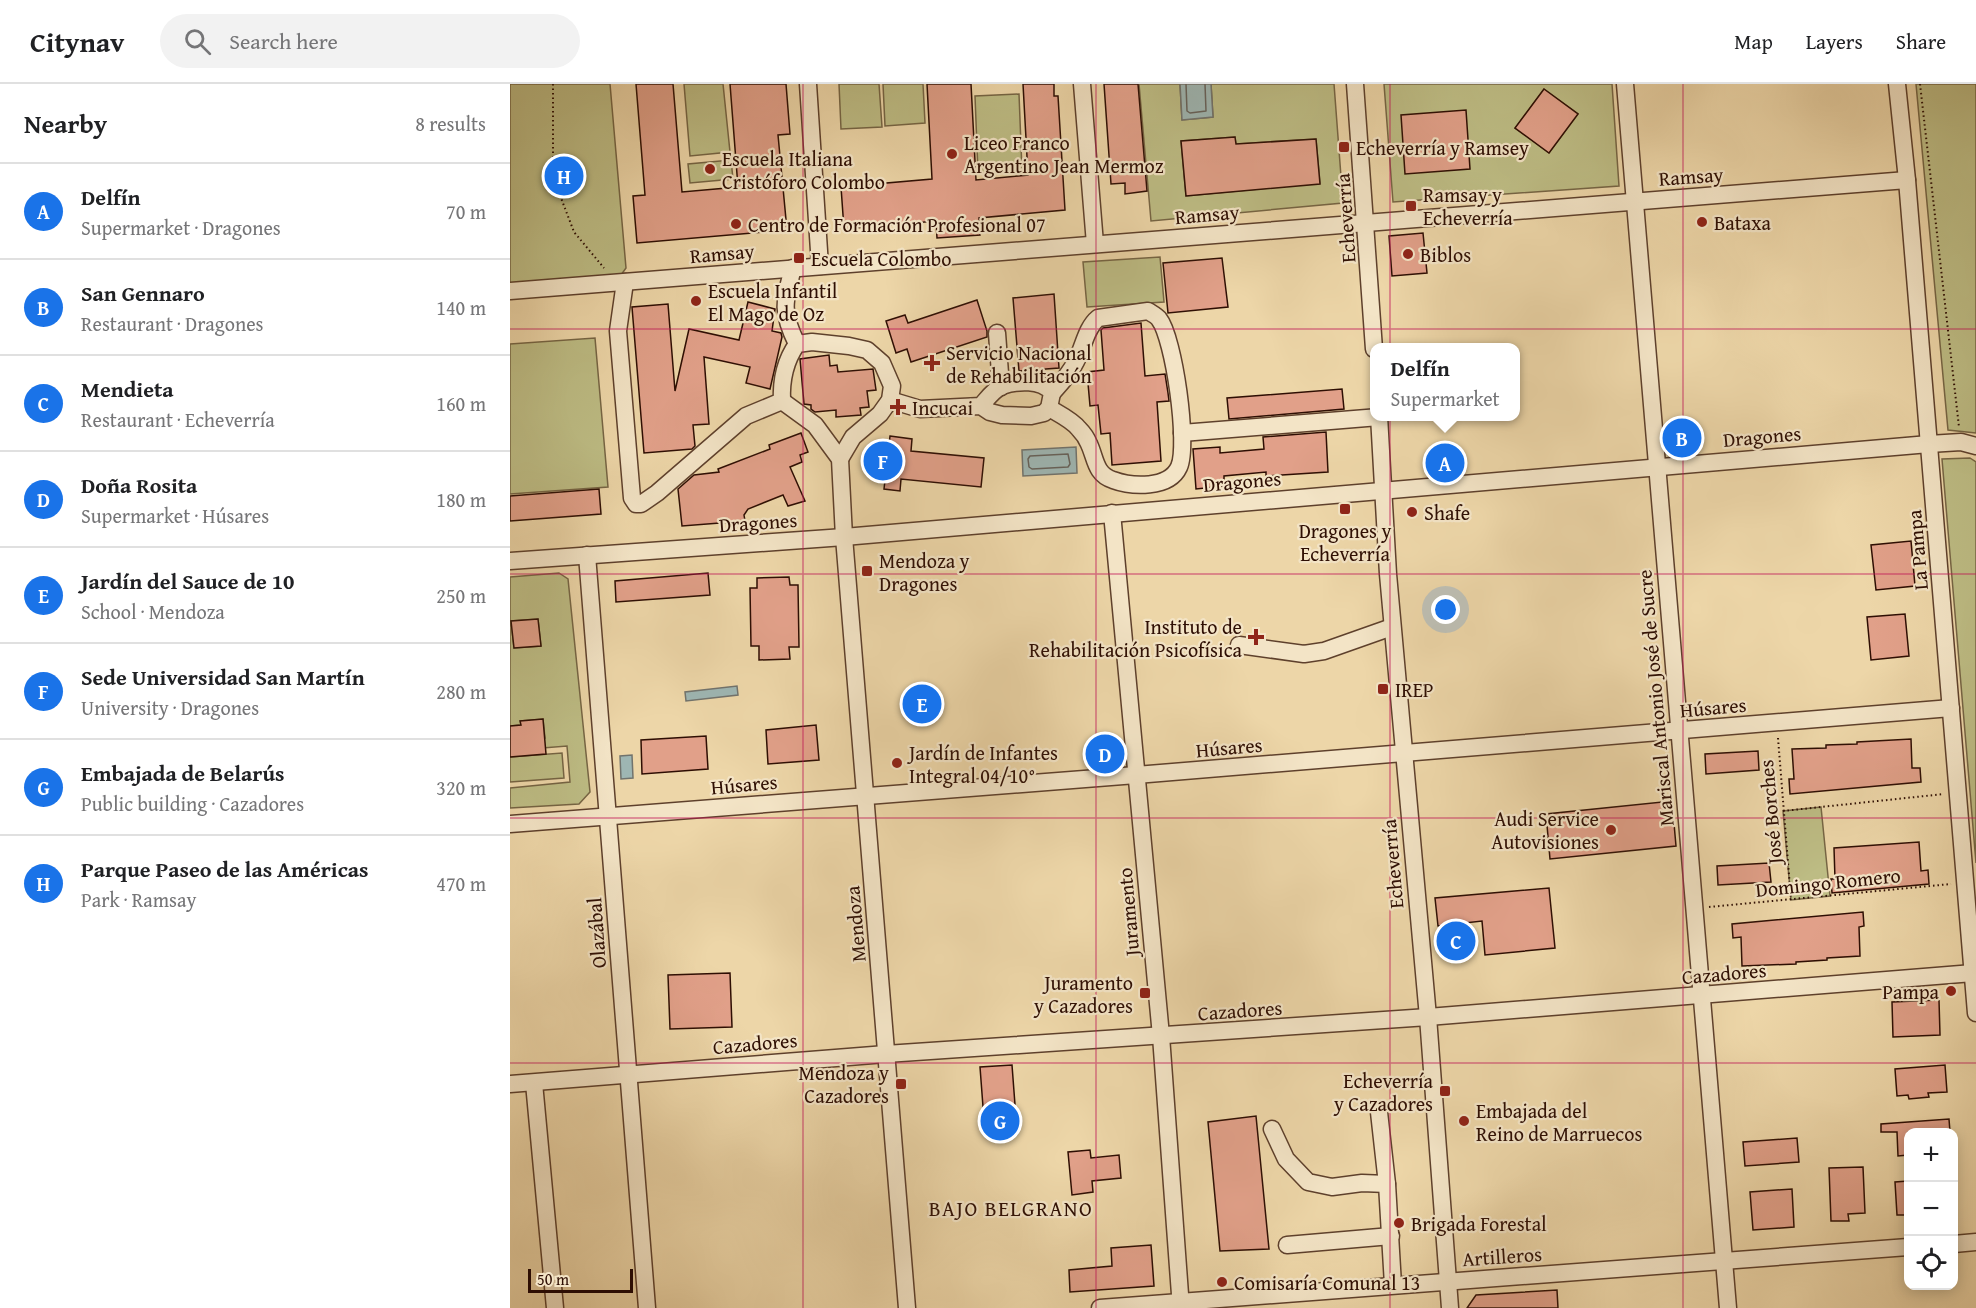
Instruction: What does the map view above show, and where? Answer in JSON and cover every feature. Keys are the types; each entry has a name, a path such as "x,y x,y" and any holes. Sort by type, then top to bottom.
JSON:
{"street":[{"path":"808,84 820,266"},
{"path":"1082,84 1095,244"},
{"name":"Echeverría","path":"1355,84 1374,343"},
{"name":"Mariscal Antonio José de Sucre","path":"1625,84 1728,1308"},
{"name":"La Pampa","path":"1897,84 1907,180 1976,1013"},
{"name":"Ramsay","path":"510,291 1907,180"},
{"path":"793,268 784,302 788,325 797,344"},
{"path":"620,282 618,331 632,498 636,504 646,501 657,493 746,416 782,401"},
{"path":"890,400 920,409 981,406 990,412 1002,415 1030,416 1044,413 1051,400 1078,358 1092,323 1098,318 1148,311 1159,319 1174,360 1182,433 1181,464 1172,477 1165,480 1135,485 1111,479 1095,466 1089,443 1077,426 1051,400 1046,387 1036,383 1001,387 989,395 981,406"},
{"path":"997,333 1001,387"},
{"path":"812,342 867,350 882,363 892,386 890,400 880,414 854,437 840,459 814,426 782,401 786,368 797,344 812,342"},
{"path":"1182,433 1370,418"},
{"name":"Echeverría","path":"1379,421 1392,627 1428,1017 1450,1308"},
{"name":"Dragones","path":"510,561 844,537 1929,444 1969,444"},
{"name":"Mendoza","path":"840,459 844,537 907,1308"},
{"name":"Juramento","path":"1112,513 1161,1036 1181,1305"},
{"name":"Olazábal","path":"587,555 646,1308"},
{"path":"1239,645 1304,654 1324,651 1392,627"},
{"name":"Húsares","path":"510,824 1403,754 1951,708"},
{"name":"Cazadores","path":"510,1084 886,1054 1428,1017 1973,973"},
{"path":"534,1083 555,1308"},
{"path":"1379,1112 1387,1184 1393,1285"},
{"path":"1272,1129 1286,1159 1308,1182 1332,1187 1362,1183 1387,1184"},
{"path":"1287,1245 1391,1236"},
{"path":"1958,1244 1976,1242"},
{"name":"Artilleros","path":"1100,1308 1181,1305 1393,1285 1904,1247"}],"path":[{"path":"553,84 553,177 574,232 620,282"},
{"path":"1920,84 1969,444"},
{"name":"José Borches","path":"1777,723 1791,900"},
{"path":"1783,811 1958,792"},
{"name":"Domingo Romero","path":"1694,909 1965,882"}],"shaded area":[{"path":"510,84 610,84 626,268 616,282 510,287"},
{"path":"684,84 723,84 730,152 690,156"},
{"path":"839,84 879,84 882,127 841,129"},
{"path":"883,84 923,84 925,123 885,126"},
{"path":"1139,84 1180,84 1182,120 1213,117 1211,84 1334,84 1343,203 1151,221","holes":["1235,137 1236,144 1316,139 1320,183 1186,196 1181,141"]},
{"path":"1384,84 1612,84 1619,186 1393,202","holes":["1544,89 1578,114 1549,153 1515,128"]},
{"path":"1916,84 1976,84 1976,433 1948,430"},
{"path":"1019,94 1022,171 978,173 975,96"},
{"path":"731,160 733,179 690,183 688,164"},
{"path":"1160,257 1164,302 1087,307 1083,262"},
{"path":"595,338 608,487 510,494 510,344"},
{"path":"1970,458 1976,462 1976,863 1942,459"},
{"path":"559,573 568,579 590,792 579,804 510,808 510,788 570,782 567,746 517,750 530,739 545,738 543,719 521,721 521,725 510,726 510,577","holes":["538,619 541,646 514,648 511,621"]},
{"path":"562,753 564,778 510,782 510,757"},
{"path":"1821,807 1830,896 1791,900 1783,811"}],"water":[{"path":"1180,84 1211,84 1213,117 1182,120"},
{"path":"1076,447 1077,473 1023,476 1022,450"},
{"path":"737,686 738,695 686,701 685,692"},
{"path":"632,755 633,778 621,779 620,756"}],"building":[{"path":"636,84 673,84 682,192 738,187 730,84 786,84 790,134 778,135 787,230 637,243 633,196 645,195"},
{"path":"927,84 971,84 976,180 1028,175 1023,84 1054,84 1054,96 1058,96 1065,210 979,218 980,235 937,238 936,221 844,229 841,187 932,179"},
{"path":"1104,84 1138,84 1147,191 1125,194 1125,183 1111,184"},
{"path":"1544,89 1578,114 1549,153 1515,128"},
{"path":"1466,110 1470,169 1405,174 1401,115"},
{"path":"1235,137 1236,144 1316,139 1320,184 1186,196 1181,141"},
{"name":"Biblos","path":"1423,233 1427,273 1392,276 1389,236"},
{"path":"1222,258 1228,307 1168,313 1163,263"},
{"path":"1054,294 1059,368 1019,371 1013,298"},
{"path":"977,300 987,337 911,362 907,349 896,353 886,321 905,315 908,323"},
{"path":"748,302 775,309 772,331 781,333 782,337 770,389 746,383 750,367 704,357 709,424 693,425 695,446 692,449 644,453 632,307 668,304 675,391 689,329 739,340"},
{"path":"1141,323 1145,376 1165,374 1168,393 1169,401 1157,402 1161,461 1112,465 1110,433 1101,434 1098,405 1090,406 1087,372 1104,370 1101,330 1103,328"},
{"path":"829,355 830,366 837,365 838,372 873,369 876,390 867,391 869,407 860,408 861,415 836,417 836,410 815,412 811,409 811,405 804,404 800,359"},
{"path":"1342,389 1344,409 1229,419 1227,398"},
{"path":"1326,432 1328,472 1266,476 1266,472 1224,476 1224,486 1196,489 1193,449 1220,447 1220,453 1264,449 1263,437"},
{"path":"801,433 808,452 800,455 802,462 790,467 805,501 788,506 783,495 748,509 744,515 745,521 682,526 678,489 694,475 719,472 718,469 770,449 769,445"},
{"path":"890,436 912,439 911,451 984,458 981,487 901,479 900,491 884,489"},
{"path":"599,489 601,514 510,521 510,496"},
{"path":"1911,541 1915,586 1876,590 1871,545"},
{"path":"708,573 710,595 616,602 615,581"},
{"path":"789,577 790,585 798,585 799,647 789,647 790,659 759,660 759,646 751,646 750,588 757,588 757,578"},
{"path":"1905,614 1909,656 1871,660 1867,617"},
{"path":"538,619 541,646 514,648 511,621"},
{"path":"543,719 546,754 510,757 510,726 521,725 520,721"},
{"path":"816,725 819,760 768,764 766,730"},
{"path":"706,736 708,769 642,774 641,740"},
{"path":"1911,739 1912,768 1920,768 1921,782 1790,794 1789,779 1794,779 1792,749 1826,748 1826,745"},
{"path":"1115,741 1116,749 1108,759 1100,760 1097,744"},
{"path":"1758,751 1759,770 1706,774 1705,754"},
{"name":"Audi Service Autovisiones","path":"1672,801 1676,846 1550,859 1546,814"},
{"path":"1919,842 1921,871 1928,870 1929,884 1832,893 1831,879 1835,879 1834,848"},
{"path":"1769,863 1771,882 1718,885 1717,866"},
{"path":"1549,888 1555,948 1485,955 1482,921 1438,926 1435,898"},
{"path":"1863,912 1864,926 1859,927 1860,956 1827,958 1827,960 1796,962 1796,964 1742,966 1741,937 1733,938 1732,924"},
{"path":"730,973 732,1027 670,1029 668,975"},
{"path":"1939,1000 1940,1035 1893,1037 1892,1002"},
{"path":"1012,1065 1016,1118 984,1120 980,1067"},
{"path":"1945,1065 1947,1092 1928,1093 1929,1097 1909,1099 1908,1095 1897,1096 1895,1069"},
{"path":"1256,1116 1269,1249 1220,1251 1208,1122"},
{"path":"1949,1119 1950,1128 1904,1128 1904,1155 1898,1156 1897,1132 1881,1132 1881,1124"},
{"path":"1797,1138 1799,1162 1745,1166 1743,1142"},
{"path":"1090,1150 1091,1158 1119,1155 1121,1178 1092,1181 1093,1192 1072,1195 1068,1152"},
{"path":"1863,1167 1865,1213 1848,1214 1849,1221 1831,1221 1829,1168"},
{"path":"1904,1181 1904,1215 1897,1215 1895,1182"},
{"path":"1792,1189 1794,1227 1753,1230 1750,1192"},
{"path":"1151,1245 1154,1286 1070,1292 1069,1270 1112,1266 1111,1248"},
{"path":"1557,1290 1558,1308 1467,1308 1476,1295"}],"place":[{"name":"Echeverría y Ramsey","path":"1344,147"},
{"name":"Liceo Franco Argentino Jean Mermoz","path":"952,154"},
{"name":"Escuela Italiana Cristóforo Colombo","path":"710,169"},
{"name":"Parque Paseo de las Américas","path":"564,176"},
{"name":"Ramsay y Echeverría","path":"1411,206"},
{"name":"Bataxa","path":"1702,222"},
{"name":"Centro de Formación Profesional 07","path":"736,224"},
{"name":"Biblos","path":"1408,254"},
{"name":"Escuela Colombo","path":"799,258"},
{"name":"Escuela Infantil El Mago de Oz","path":"696,301"},
{"name":"Servicio Nacional de Rehabilitación","path":"932,363"},
{"name":"Incucai","path":"898,407"},
{"name":"San Gennaro","path":"1682,438"},
{"name":"Sede Universidad San Martín","path":"883,461"},
{"name":"Delfín","path":"1445,463"},
{"name":"Dragones y Echeverría","path":"1345,509"},
{"name":"Shafe","path":"1412,512"},
{"name":"Mendoza y Dragones","path":"867,571"},
{"name":"Instituto de Rehabilitación Psicofísica","path":"1256,637"},
{"name":"IREP","path":"1383,689"},
{"name":"Jardín del Sauce de 10","path":"922,704"},
{"name":"Doña Rosita","path":"1105,754"},
{"name":"Jardín de Infantes Integral 04/10°","path":"897,763"},
{"name":"Audi Service Autovisiones","path":"1611,830"},
{"name":"Mendieta","path":"1456,941"},
{"name":"Pampa","path":"1951,991"},
{"name":"Juramento y Cazadores","path":"1145,993"},
{"name":"Mendoza y Cazadores","path":"901,1084"},
{"name":"Echeverría y Cazadores","path":"1445,1091"},
{"name":"Embajada de Belarús","path":"1000,1121"},
{"name":"Embajada del Reino de Marruecos","path":"1464,1121"},
{"name":"Brigada Forestal","path":"1399,1223"},
{"name":"Comisaría Comunal 13","path":"1222,1282"}],"district":[{"name":"BAJO BELGRANO","path":"1011,1208"}]}
